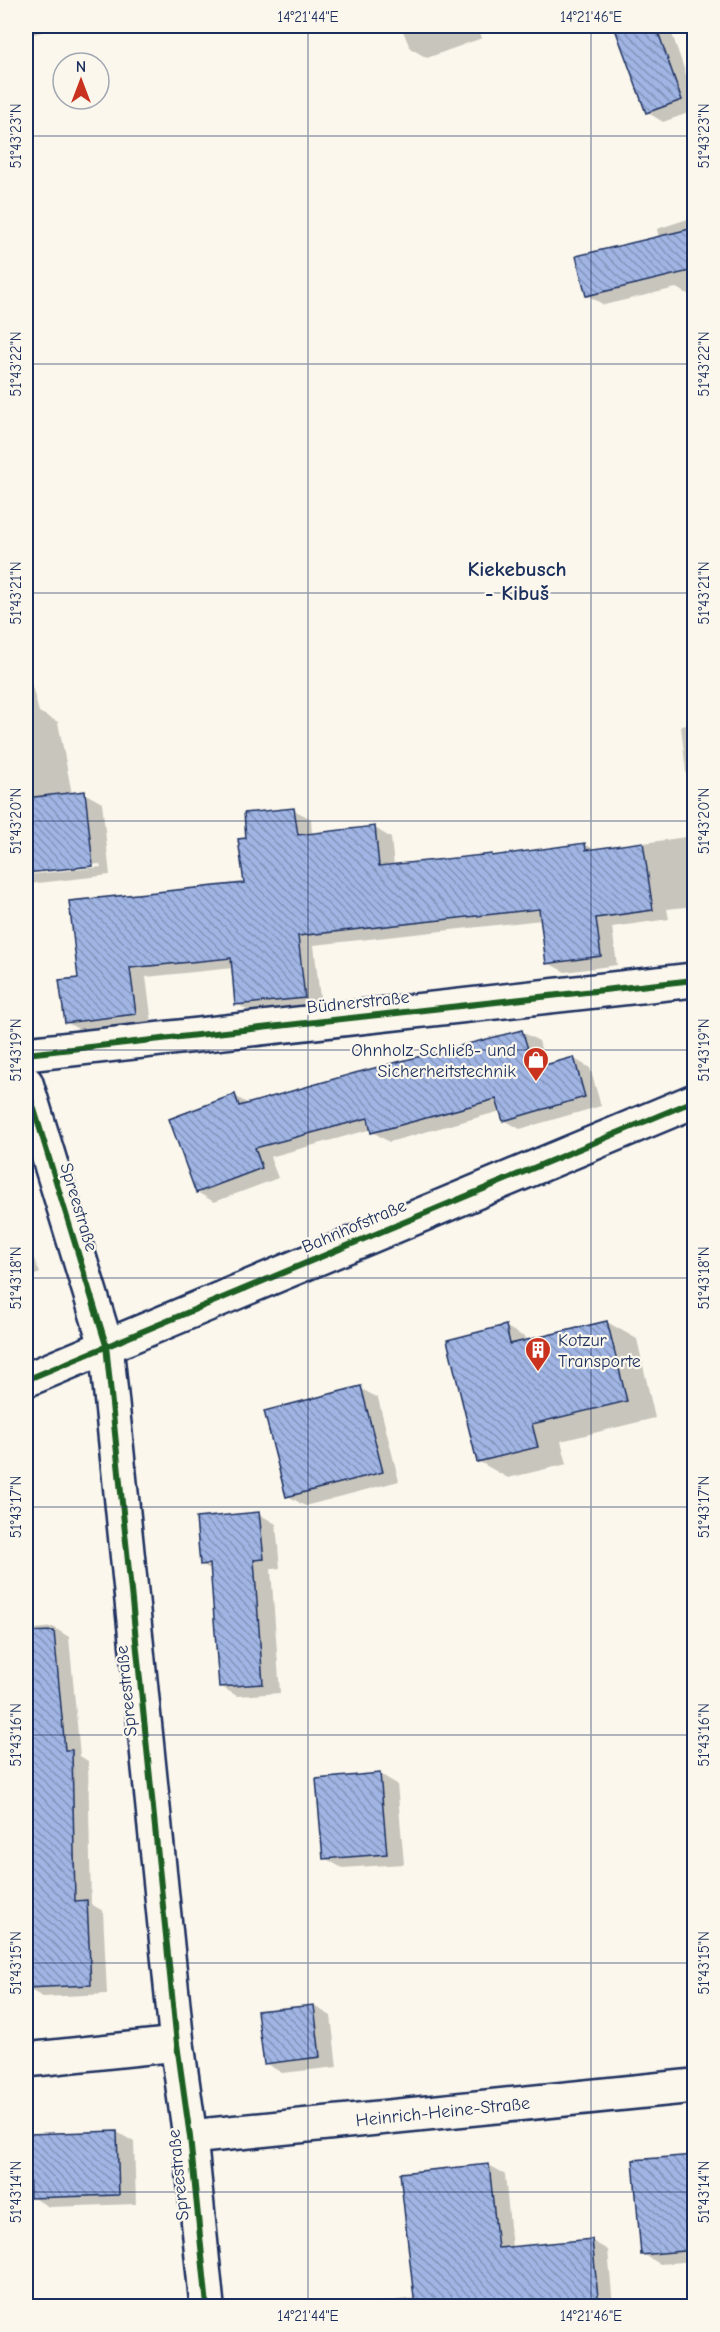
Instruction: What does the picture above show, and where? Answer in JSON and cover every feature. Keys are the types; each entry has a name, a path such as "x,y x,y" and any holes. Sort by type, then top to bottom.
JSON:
{"street":[{"name":"Büdnerstraße","path":"26,1054 694,980"},
{"name":"Spreestraße","path":"26,1083 106,1345 177,2044 190,2137 207,2307"},
{"name":"Bahnhofstraße","path":"26,1380 694,1101"},
{"path":"26,2060 177,2044"},
{"name":"Heinrich-Heine-Straße","path":"190,2137 694,2086"}],"building":[{"path":"614,26 656,26 682,100 646,113"},
{"path":"694,228 694,270 586,296 576,256"},
{"path":"85,791 93,866 26,873 26,798"},
{"path":"294,808 298,835 375,826 379,866 492,854 492,856 585,843 586,850 643,842 653,910 596,918 601,956 546,964 539,909 298,936 305,998 235,1005 231,958 130,968 136,1014 65,1023 59,980 78,978 69,901 244,883 238,839 246,838 244,813"},
{"path":"522,1030 534,1068 574,1057 585,1097 503,1121 496,1099 371,1133 368,1118 255,1148 262,1168 196,1193 169,1119 235,1094 239,1106"},
{"name":"Kotzur Transporte","path":"607,1321 627,1401 532,1424 538,1447 477,1462 447,1340 506,1325 510,1344"},
{"path":"361,1386 383,1472 286,1497 264,1411"},
{"path":"259,1512 264,1559 254,1560 263,1684 219,1687 210,1564 200,1565 196,1518"},
{"path":"54,1631 65,1750 72,1750 75,1901 87,1900 91,1985 26,1988 26,1632"},
{"path":"380,1773 387,1854 323,1859 316,1779"},
{"path":"314,2005 320,2057 264,2064 257,2011"},
{"path":"117,2131 119,2195 30,2198 28,2134"},
{"path":"694,2155 694,2250 641,2255 633,2160"},
{"path":"489,2164 498,2248 592,2239 599,2307 415,2307 400,2173"}],"cycle path":[{"path":"26,1054 694,980"},
{"path":"26,1083 106,1345 177,2044 190,2137 207,2306"},
{"path":"26,1380 694,1101"}],"place":[{"name":"Ohnholz Schließ- und Sicherheitstechnik","path":"536,1083"},
{"name":"Kotzur Transporte","path":"538,1373"}],"district":[{"name":"Kiekebusch - Kibuš","path":"517,581"}]}
